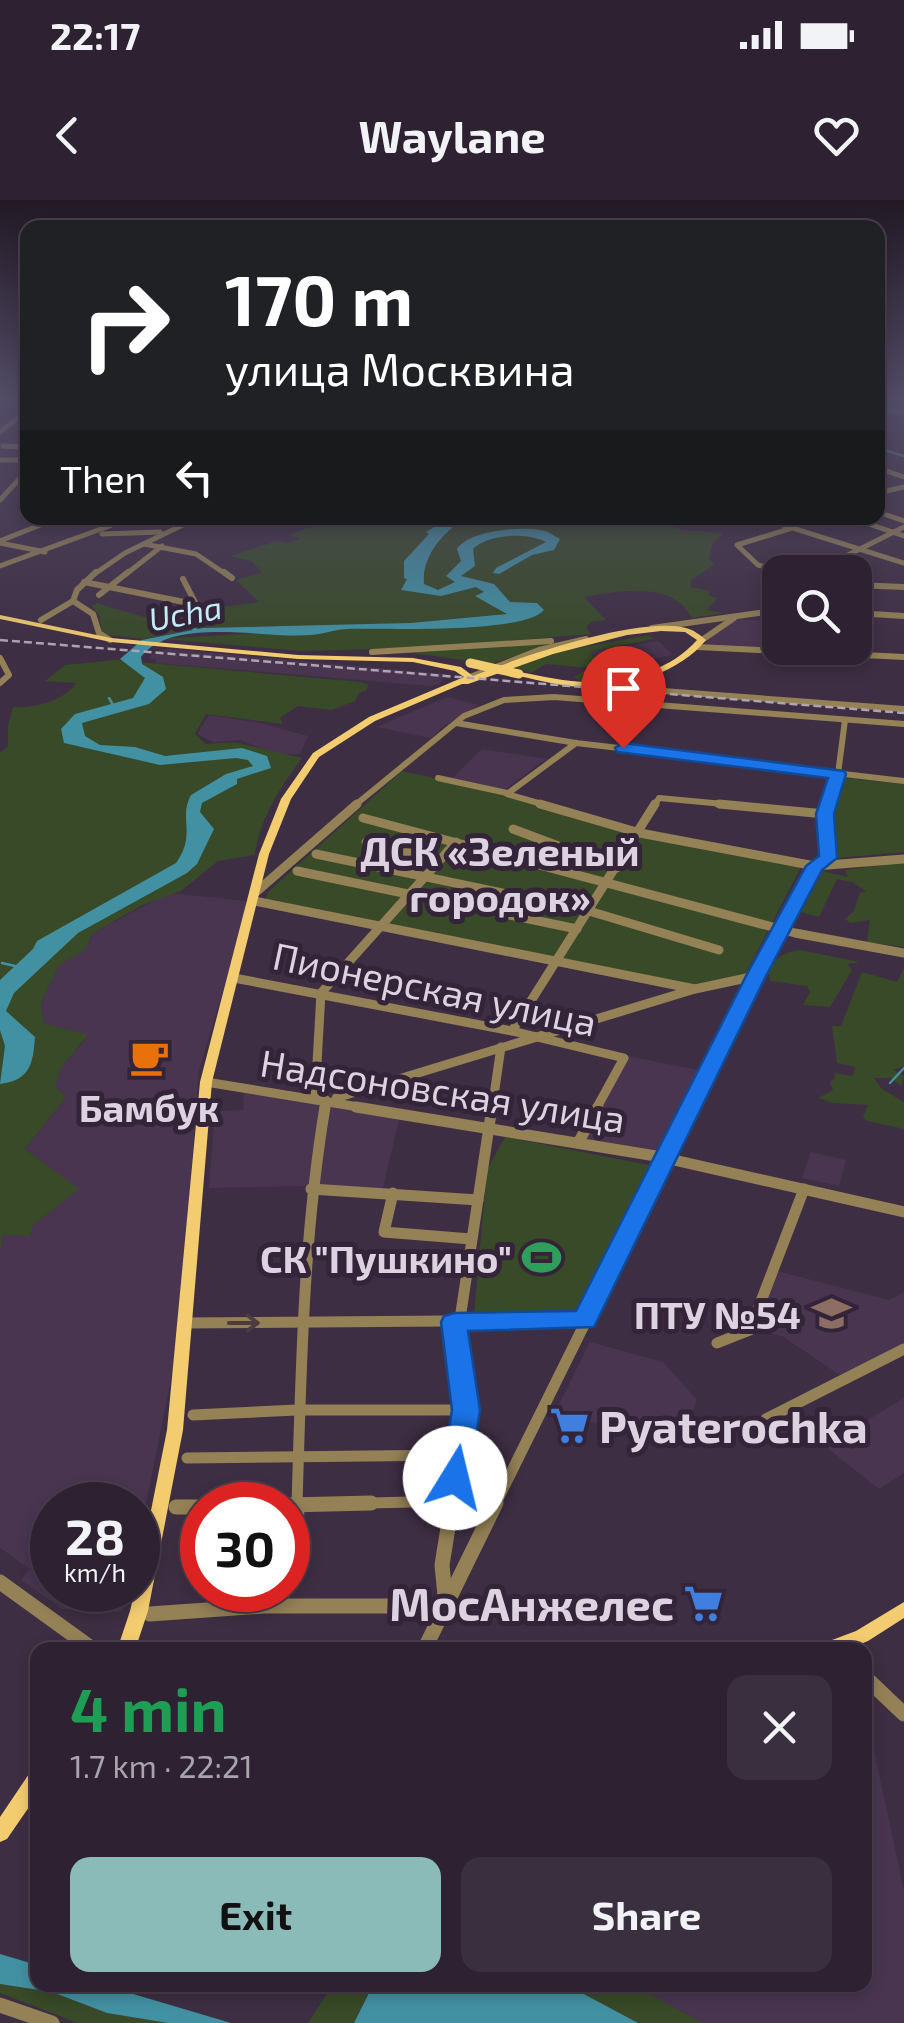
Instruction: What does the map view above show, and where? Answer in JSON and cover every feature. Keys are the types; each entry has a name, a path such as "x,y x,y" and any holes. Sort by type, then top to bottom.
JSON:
{"main road":[{"path":"0,617 76,635 96,632 111,640 130,642 412,660 458,669 470,677"},
{"path":"244,651 372,652 470,663 519,674 584,685 625,678 681,660 700,644 694,632 670,628 567,646 515,662 349,737 310,774 267,855"},
{"path":"129,1642 139,1611 175,1430 206,1082 286,798 316,755 372,719 470,677"},
{"path":"849,1642 904,1608"},
{"path":"0,1833 30,1789"}],"street":[{"path":"848,555 904,524"},
{"path":"0,542 41,525"},
{"path":"0,566 116,525"},
{"path":"96,632 93,614 74,600 73,593 143,544 182,525"},
{"path":"783,525 904,563"},
{"path":"872,525 904,536"},
{"path":"762,566 738,545 793,528"},
{"path":"96,534 166,532"},
{"path":"0,542 46,552"},
{"path":"143,544 196,554 232,578"},
{"path":"99,595 162,546"},
{"path":"183,580 200,612"},
{"path":"84,582 194,604"},
{"path":"872,586 904,587"},
{"path":"42,624 74,600"},
{"path":"372,652 486,647 617,634 762,612"},
{"path":"872,614 904,616"},
{"path":"670,628 744,615"},
{"path":"700,644 720,626 744,615"},
{"path":"470,677 539,650 617,634"},
{"path":"700,644 904,657"},
{"path":"0,658 9,676 0,683"},
{"path":"625,678 622,683 631,688"},
{"path":"584,685 904,709"},
{"path":"695,989 379,926 255,897 293,856 456,723 496,702 526,697 904,724"},
{"path":"428,1642 756,976 815,866 828,858 825,814 838,774 846,720"},
{"path":"456,723 576,742 904,780"},
{"path":"508,794 576,742"},
{"path":"438,778 640,833 815,866 904,859"},
{"path":"512,1031 659,798 825,814"},
{"path":"363,818 781,929 904,953"},
{"path":"513,830 618,868"},
{"path":"366,842 438,860"},
{"path":"294,1482 320,1099 321,993 406,893 456,842"},
{"path":"316,854 589,911 719,950"},
{"path":"267,855 293,856"},
{"path":"297,872 577,929"},
{"path":"320,1099 350,1096 695,989 756,976"},
{"name":"Пионерская улица","path":"234,978 512,1031 624,1058 578,1143"},
{"path":"446,1606 442,1565 466,1410 457,1320 501,1048"},
{"name":"Надсоновская улица","path":"206,1082 665,1158 904,1212"},
{"path":"311,1189 478,1200"},
{"path":"717,1343 750,1330 804,1190"},
{"path":"393,1193 384,1232 472,1239"},
{"path":"186,1323 585,1320"},
{"path":"766,1419 867,1372 904,1349"},
{"path":"192,1416 297,1410 466,1410"},
{"path":"187,1458 458,1456"},
{"path":"310,1505 452,1501"},
{"path":"0,1582 83,1642"},
{"path":"310,1606 446,1606"},
{"path":"150,1614 180,1612"},
{"path":"872,1684 904,1714"},
{"path":"0,2005 52,2023"}],"shaded area":[{"path":"738,619 762,621 762,649 703,646 717,631"},
{"path":"658,641 673,655 628,663 607,662 588,652"},
{"path":"169,649 445,674 440,684 431,686 156,663 156,659 148,658"},
{"path":"447,697 479,705 431,738 377,727"},
{"path":"209,715 308,736 300,754 275,754 241,740 213,742 197,734"},
{"path":"482,749 546,759 504,790 453,778"},
{"path":"169,893 246,901 245,919 199,1070 179,1339 150,1482 30,1482 30,1569 0,1548 0,1253 3,1235 33,1225 78,1189 25,1149 66,1097 54,1087 61,1068 88,1036 44,1023 41,1002 59,964 90,941 93,933"},
{"path":"628,1056 697,1070 655,1154 581,1140"},
{"path":"244,1093 400,1115 382,1192 301,1186 209,1188 215,1111 243,1110"},
{"path":"811,1152 846,1160 839,1186 802,1178"},
{"name":"ПТУ №54","path":"777,1271 889,1300 904,1292 904,1344 843,1377 782,1336 752,1329"},
{"path":"590,1342 663,1362 697,1400 678,1448 556,1411"},
{"path":"904,1398 904,1473 879,1489 825,1446"},
{"path":"30,1569 30,1586 21,1580"},
{"path":"872,1741 904,1891 904,2023 703,2023 646,1992 872,1992"}],"green space":[{"path":"315,525 671,525 681,530 724,533 713,542 709,559 715,564 691,580 691,587 710,591 709,595 717,598 707,610 723,613 692,618 683,606 658,593 613,592 584,597 606,620 591,622 586,627 591,634 420,648 302,651 162,639 240,634 277,626 203,628 145,639 108,635 101,630 100,617 92,606 96,603 144,617 259,602 236,580 262,572 251,561 230,556 277,541 300,539 289,535"},
{"path":"650,635 654,639 589,652 640,671 633,674 596,668 583,683 574,677 589,668 546,664 531,673 510,666 539,655"},
{"path":"559,642 491,664 405,652"},
{"path":"116,660 368,685 355,701 331,710 298,706 280,718 283,724 206,714 195,734 206,744 234,742 302,758 266,816 255,855 218,861 181,891 143,905 93,933 85,950 59,965 41,1002 44,1023 88,1035 61,1068 55,1087 66,1097 25,1149 79,1189 33,1225 30,1236 3,1235 0,1253 0,753 8,746 13,707 48,702 76,683 45,681 65,665"},
{"name":"ДСК «Зеленый городок»","path":"402,771 497,792 637,833 802,865 745,975 692,985 265,903 268,892"},
{"path":"845,778 904,784 904,852 837,858 832,820"},
{"path":"904,862 904,947 867,942 870,920 850,923 845,919 854,911 860,892 867,892 852,882 837,879 819,917 801,912 823,871 848,877 845,870"},
{"path":"800,950 860,962 847,964 852,970 830,1007 803,1005 810,992 807,986 770,981 768,969 775,961"},
{"path":"904,968 904,1066 893,1070 904,1076 901,1086 891,1078 874,1078 882,1089 904,1102 904,1129 867,1121 863,1117 868,1105 818,1098 833,1090 830,1082 834,1073 853,1076 855,1067 837,1063 832,1026 841,1026 862,972 897,982"},
{"name":"СК \"Пушкино\"","path":"505,1137 649,1165 575,1316 474,1315 487,1170"},
{"path":"0,1984 30,1989 30,1992 52,1992 107,2013 168,2023 78,2023 0,1993"},
{"path":"328,1992 370,1992 354,2023 308,2023"},
{"path":"580,1992 646,1992 703,2023 638,2023"}],"water":[{"path":"437,525 456,525 436,545 426,564 424,584 438,590 455,582 446,576 461,561 457,549 472,538 510,529 535,529 560,539 554,550 532,555 499,574 493,573 496,568 546,542 518,536 488,540 473,549 475,566 461,576 494,584 510,602 537,603 544,610 531,618 483,626 344,629 311,635 221,632 175,637 156,644 141,657 142,664 163,677 166,689 149,704 82,723 85,736 100,745 135,747 165,756 242,748 267,756 271,768 237,779 237,784 202,803 200,812 214,829 197,864 187,873 78,933 14,993 6,1011 35,1037 33,1055 24,1074 0,1084 5,1046 0,1030 0,980 37,941 176,863 187,835 186,812 191,795 226,774 253,766 248,760 236,758 160,765 64,743 61,729 75,714 133,698 145,678 120,659 142,640 203,628 411,623 507,614 475,596 484,592 476,587 441,596 401,590 407,579 404,561 429,534 426,532"},
{"path":"0,1954 30,1963 30,1989 0,1984"},
{"path":"52,1992 127,1992 231,2023 168,2023 107,2013"},
{"path":"370,1992 580,1992 638,2023 354,2023"}],"waterway":[{"name":"Ucha","path":"178,622 199,631"},
{"path":"109,698 112,703"},
{"path":"2,963 15,966"},
{"path":"890,1083 904,1068"}],"railway":[{"path":"0,640 904,713"}],"place":[{"name":"Бамбук","path":"149,1058"},
{"name":"СК \"Пушкино\"","path":"542,1258"},
{"name":"ПТУ №54","path":"831,1314"},
{"name":"Pyaterochka","path":"569,1425"},
{"name":"МосАнжелес","path":"704,1603"}],"district":[{"name":"ДСК «Зеленый городок»","path":"500,873"}],"route":[{"path":"455,1478 466,1410 454,1322 585,1320 756,976 815,866 828,858 825,814 838,774 623,748"}]}
